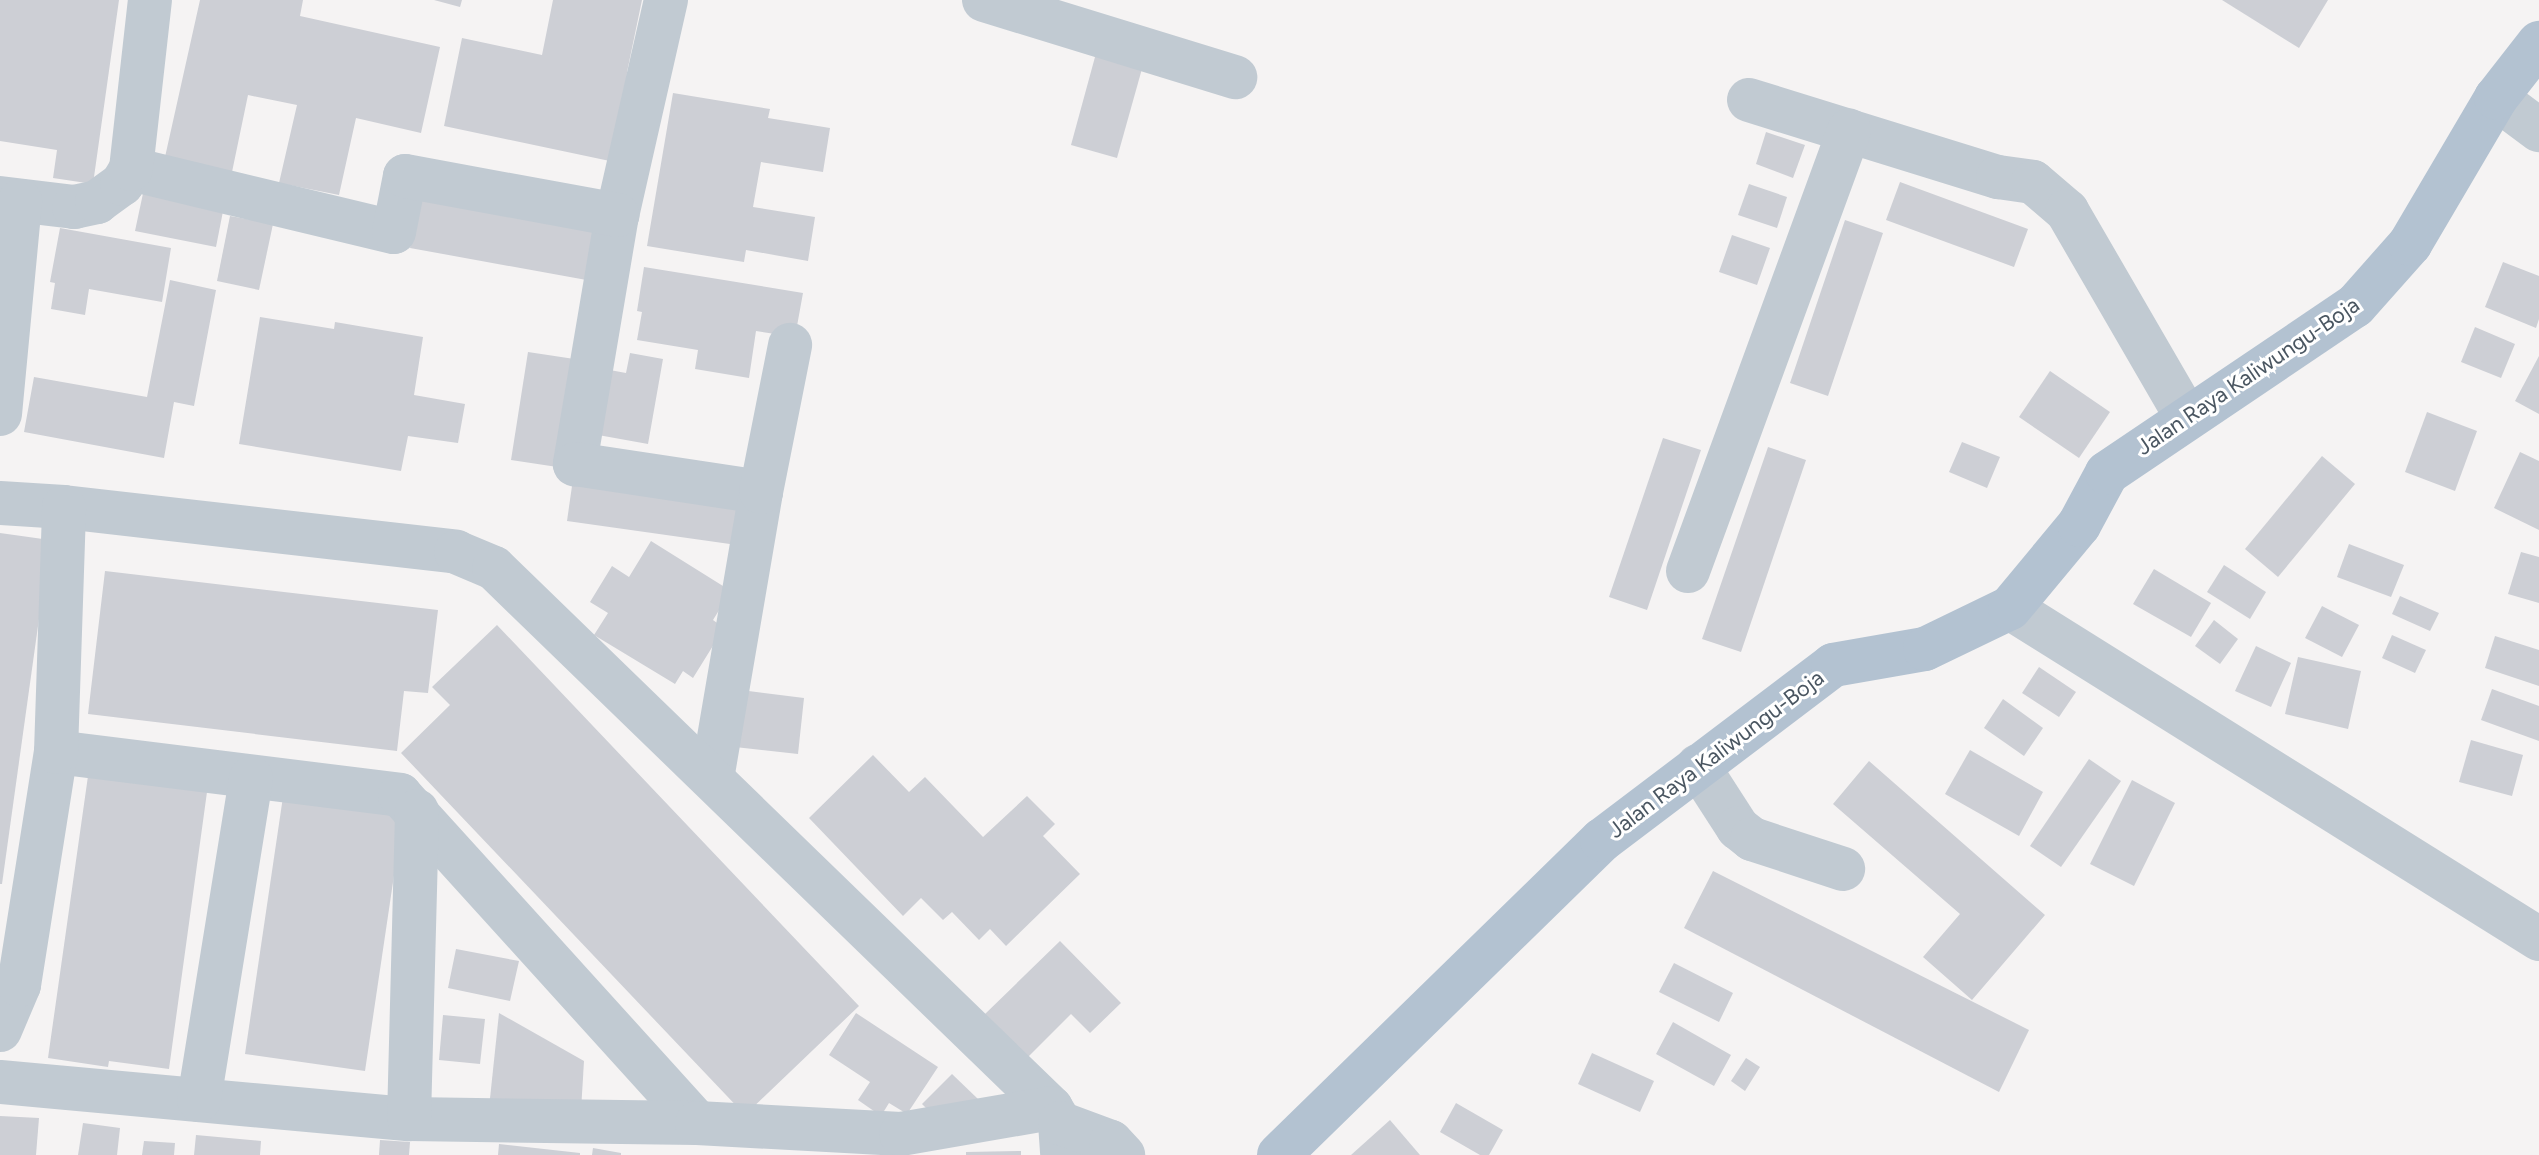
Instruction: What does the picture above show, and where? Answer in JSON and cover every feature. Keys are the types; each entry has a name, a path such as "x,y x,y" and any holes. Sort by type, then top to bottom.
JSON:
{"main road":[{"name":"Jalan Raya Kaliwungu-Boja","path":"1279,1155 1602,840 1833,665 1925,649 2010,608 2079,525 2107,473 2355,306 2387,274 2410,244 2496,98 2539,43"}],"street":[{"path":"0,414 10,199 74,207 97,202 122,184 131,169 150,0"},
{"path":"666,0 617,215 575,464 761,492"},
{"path":"984,0 1235,77"},
{"path":"2496,98 2539,130"},
{"path":"1749,100 1998,177 2033,182 2067,211 2187,418"},
{"path":"1688,571 1849,131"},
{"path":"131,169 394,232 405,176 617,215"},
{"path":"712,778 761,492 790,345"},
{"path":"0,503 64,507 456,552 494,568 712,778 1057,1129"},
{"path":"0,1028 19,985 56,752 64,507"},
{"path":"2010,608 2539,939"},
{"path":"56,752 400,795 697,1123"},
{"path":"1698,766 1738,828 1752,839 1843,869"},
{"path":"199,1100 251,778"},
{"path":"409,1119 417,811"},
{"path":"0,1082 409,1119 697,1123 901,1134 1057,1129 1111,1142 1123,1155"}],"building":[{"path":"0,0 119,0 93,184 53,178 57,150 0,141"},
{"path":"200,0 303,0 300,16 440,47 421,133 356,118 339,195 279,183 297,105 248,95 232,172 165,157"},
{"path":"434,0 462,0 460,7"},
{"path":"553,0 642,0 627,72 624,164 444,126 462,38 542,55"},
{"path":"2222,0 2328,0 2299,48"},
{"path":"1098,46 1145,58 1117,158 1071,145"},
{"path":"673,93 770,109 768,118 830,128 823,172 761,162 753,207 815,217 808,261 746,250 744,262 647,246"},
{"path":"1766,132 1805,145 1793,178 1756,164"},
{"path":"1900,182 2028,229 2014,267 1886,220"},
{"path":"145,184 225,201 216,247 135,231"},
{"path":"1749,184 1787,197 1777,228 1738,215"},
{"path":"421,191 603,224 592,281 410,248"},
{"path":"230,216 273,224 259,290 217,281"},
{"path":"1845,220 1883,233 1828,396 1790,383"},
{"path":"60,228 171,248 162,302 89,289 85,315 51,309 55,283 50,282"},
{"path":"1732,235 1770,248 1757,285 1719,272"},
{"path":"2503,262 2539,276 2539,319 2536,328 2485,307"},
{"path":"644,267 803,293 795,337 756,331 749,378 695,369 698,350 637,340 642,312 637,311"},
{"path":"170,280 216,290 194,406 174,402 164,458 24,432 34,377 147,397"},
{"path":"260,317 334,329 335,322 423,337 414,395 465,404 458,443 408,436 401,471 239,444"},
{"path":"2475,327 2515,344 2501,378 2461,362"},
{"path":"528,352 581,360 564,468 511,460"},
{"path":"630,353 663,359 648,444 587,433 599,368 626,373"},
{"path":"2539,356 2539,414 2515,401"},
{"path":"2050,371 2110,412 2079,458 2019,417"},
{"path":"2427,412 2477,431 2455,491 2405,472"},
{"path":"1663,438 1701,450 1647,610 1609,597"},
{"path":"1962,442 2000,457 1987,488 1949,472"},
{"path":"1768,447 1806,460 1741,652 1702,639"},
{"path":"2520,452 2539,461 2539,530 2494,508"},
{"path":"2322,456 2355,484 2278,577 2245,549"},
{"path":"574,472 744,495 737,545 567,521"},
{"path":"0,533 50,540 2,884 0,884"},
{"path":"651,541 731,591 713,620 724,628 693,678 683,671 675,684 594,635 608,613 590,602 612,566 629,577"},
{"path":"2349,544 2404,565 2391,597 2337,577"},
{"path":"2521,552 2539,557 2539,603 2508,594"},
{"path":"2224,565 2266,592 2250,619 2207,592"},
{"path":"2154,569 2211,603 2191,637 2133,604"},
{"path":"105,571 438,610 428,693 404,691 397,751 88,714"},
{"path":"2400,596 2439,613 2430,631 2392,614"},
{"path":"2322,606 2359,625 2342,657 2305,638"},
{"path":"2214,620 2238,639 2220,664 2195,646"},
{"path":"497,625 859,1006 745,1115 401,753 450,705 432,687"},
{"path":"2392,635 2426,650 2415,673 2382,658"},
{"path":"2495,636 2539,650 2539,686 2485,668"},
{"path":"2256,646 2291,663 2271,707 2235,691"},
{"path":"2298,657 2361,671 2348,729 2285,714"},
{"path":"2039,667 2076,692 2059,717 2022,693"},
{"path":"733,689 804,698 798,754 726,746"},
{"path":"2492,689 2539,706 2539,741 2481,720"},
{"path":"2003,699 2043,728 2024,756 1984,728"},
{"path":"2471,740 2523,755 2512,796 2459,782"},
{"path":"1970,750 2043,792 2019,836 1945,794"},
{"path":"873,755 909,792 925,777 983,837 1027,796 1055,824 1043,836 1080,874 1006,946 990,929 979,940 952,912 943,920 921,898 903,916 809,818"},
{"path":"2089,759 2121,781 2061,867 2030,846"},
{"path":"1869,761 2045,915 1972,1000 1923,957 1960,914 1833,804"},
{"path":"88,776 207,792 169,1069 109,1061 108,1067 48,1058"},
{"path":"2132,780 2175,803 2134,886 2090,864"},
{"path":"284,790 404,808 365,1071 245,1054"},
{"path":"1713,871 2029,1030 1999,1092 1684,928"},
{"path":"1060,941 1121,1003 1090,1033 1071,1014 1026,1059 984,1015"},
{"path":"456,949 519,961 510,1001 448,988"},
{"path":"1674,963 1733,993 1719,1022 1659,992"},
{"path":"499,1013 584,1061 581,1111 489,1108"},
{"path":"856,1013 938,1067 907,1114 889,1103 881,1116 858,1100 870,1082 829,1055"},
{"path":"443,1015 485,1019 480,1064 439,1060"},
{"path":"1673,1022 1731,1055 1714,1086 1656,1054"},
{"path":"1592,1053 1654,1081 1640,1112 1578,1084"},
{"path":"1746,1058 1760,1067 1745,1091 1731,1081"},
{"path":"952,1074 978,1099 935,1117 922,1104"},
{"path":"1456,1103 1503,1130 1489,1155 1480,1155 1440,1132"},
{"path":"0,1116 39,1118 36,1155 0,1155"},
{"path":"1390,1120 1420,1155 1351,1155"},
{"path":"83,1123 120,1128 117,1155 78,1155"},
{"path":"196,1135 261,1141 260,1155 194,1155"},
{"path":"380,1140 410,1142 409,1155 379,1155"},
{"path":"144,1141 175,1143 174,1155 142,1155"},
{"path":"499,1144 580,1153 580,1155 498,1155"},
{"path":"593,1148 621,1153 621,1155 592,1155"},
{"path":"1021,1151 1021,1155 966,1155 966,1152"}]}
